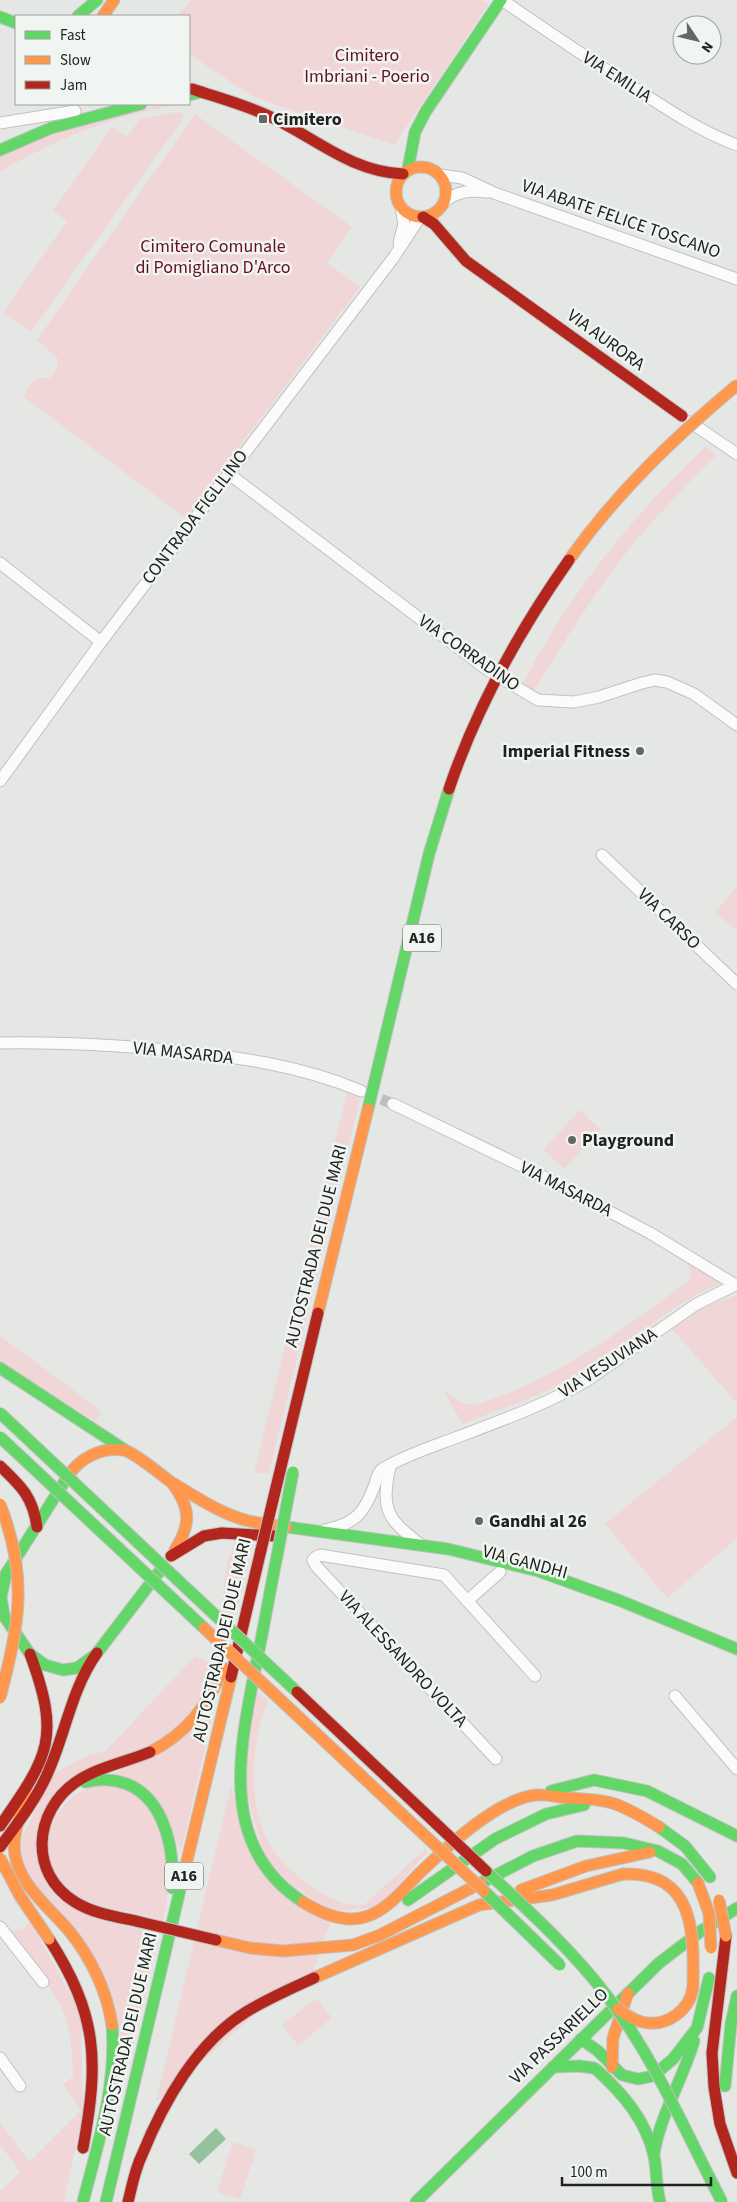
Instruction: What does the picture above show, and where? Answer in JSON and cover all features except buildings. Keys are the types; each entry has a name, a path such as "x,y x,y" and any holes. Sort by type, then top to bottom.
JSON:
{"main road":[{"path":"79,15 97,0"},
{"path":"115,0 120,14"},
{"path":"104,15 115,0"},
{"path":"388,187 406,172 414,132 502,0"},
{"path":"0,18 15,23"},
{"path":"190,88 268,115 294,128 388,187 406,212 422,217 433,214 442,205 446,192 445,183 440,175 429,167 419,148 420,122"},
{"path":"190,94 202,92"},
{"path":"0,150 18,141 108,107 130,105"},
{"path":"350,163 389,174 406,172 422,166 429,167"},
{"name":"VIA AURORA","path":"442,205 458,250"},
{"name":"VIA AURORA","path":"422,217 440,230 466,260 682,416"},
{"name":"AUTOSTRADA DEI DUE MARI","path":"106,2202 259,1550 276,1465 284,1451 428,854 444,800 464,748 512,648 540,602 571,558 605,514 642,472 680,434 737,385"},
{"path":"696,437 710,425"},
{"path":"503,695 516,671"},
{"path":"0,1368 170,1481 186,1504 188,1515 185,1534 171,1556 95,1655 74,1697 50,1770 20,1820 0,1848"},
{"path":"0,1413 535,1917 591,1976 616,2008 649,2059 722,2202"},
{"path":"0,1437 525,1929 570,1975"},
{"path":"0,1826 41,1762 46,1744 47,1724 44,1692 30,1654 2,1614 3,1574 37,1527 74,1467 90,1455 104,1451 125,1450"},
{"path":"0,1466 28,1494 36,1510 37,1527"},
{"name":"AUTOSTRADA DEI DUE MARI","path":"233,1728 276,1555 295,1467"},
{"name":"VIA GANDHI","path":"170,1481 227,1513 248,1521 448,1549 538,1571 621,1601 737,1650"},
{"path":"0,1504 12,1533 16,1551 20,1591 14,1644 0,1698"},
{"name":"VIA GANDHI","path":"171,1556 204,1536 222,1533 293,1538 406,1554 500,1572 574,1594 621,1611 737,1660"},
{"path":"259,1550 220,1676 211,1696 192,1722 175,1738 156,1750 88,1774 66,1789 51,1806 41,1833 41,1852 49,1876 64,1894 77,1903 93,1910 250,1948 283,1950 353,1945 380,1935 533,1856 577,1842 624,1843 658,1850 682,1864 698,1883 709,1913 710,1956 706,1998 698,2028 687,2065 660,2125 654,2156"},
{"path":"276,1555 244,1718 240,1766 242,1809 246,1827 259,1857 278,1881 308,1905 336,1917 353,1919 369,1915 392,1899 476,1824 511,1804 535,1795 594,1780 647,1791 736,1836"},
{"path":"30,1654 45,1665 64,1670 77,1668 95,1655"},
{"path":"66,1789 77,1784 100,1780 118,1782 134,1787 157,1807 166,1826 172,1854 170,1897 137,2036 106,2202"},
{"path":"26,1787 16,1837 15,1852 18,1866 25,1880 75,1940 87,1958 106,1998 112,2022 114,2046 110,2093 82,2202"},
{"path":"535,1795 606,1801 657,1824 687,1847 713,1884 721,1906 726,1936 712,2053 714,2086 720,2124 737,2173"},
{"path":"340,1946 363,1933 444,1873 495,1839 546,1814 606,1801"},
{"path":"128,2202 141,2156 165,2106 200,2054 227,2026 260,2002 479,1905 586,1866 658,1850"},
{"path":"0,1858 20,1896 49,1939 80,1993 91,2036 94,2082 81,2156"},
{"path":"479,1905 552,1895 623,1874 636,1872 665,1882 676,1892 682,1901 691,1925 692,1995 681,2011 659,2022 643,2022 633,2019 616,2008"},
{"path":"0,1874 14,1875 25,1880"},
{"name":"VIA PASSARIELLO","path":"416,2202 490,2127 553,2068 659,1963 701,1931 737,1908"},
{"name":"AUTOSTRADA DEI DUE MARI","path":"182,1939 187,1920"},
{"path":"612,2067 611,2047 618,2017 628,1993"},
{"path":"732,2161 725,2086 730,2024 737,1996"},
{"path":"599,2010 625,2049"},
{"path":"581,2039 598,2051 622,2075 638,2080 653,2076 674,2060 698,2028"},
{"path":"581,2039 594,2068 631,2103 643,2122 654,2156 660,2202"},
{"path":"635,2065 650,2089"},
{"path":"553,2068 579,2066 594,2068"},
{"path":"658,2106 671,2132"},
{"name":"AUTOSTRADA DEI DUE MARI","path":"120,2202 132,2150"}],"street":[{"name":"VIA EMILIA","path":"502,0 547,32 656,102 698,126 737,145"},
{"path":"0,123 108,107"},
{"name":"VIA ABATE FELICE TOSCANO","path":"440,175 462,178 494,193 737,279"},
{"name":"VIA ABATE FELICE TOSCANO","path":"442,205 452,196 468,190 494,193"},
{"name":"CONTRADA FIGLILINO","path":"394,256 404,224 401,207"},
{"name":"CONTRADA FIGLILINO","path":"0,781 100,642 422,217"},
{"path":"410,234 421,229 440,230"},
{"name":"VIA AURORA","path":"682,416 737,454"},
{"name":"VIA CORRADINO","path":"229,474 489,671 538,700 574,702 599,698 655,680 679,686 694,694 737,725"},
{"path":"0,563 100,642"},
{"name":"VIA CARSO","path":"602,855 737,984"},
{"name":"VIA MASARDA","path":"0,1043 113,1046 213,1055 292,1068 333,1079 361,1091"},
{"name":"VIA MASARDA","path":"386,1103 544,1177 650,1233 735,1284"},
{"name":"VIA VESUVIANA","path":"316,1532 336,1528 360,1515 366,1508 378,1473 384,1468 405,1456 535,1408 570,1391 695,1305 735,1284"},
{"path":"390,1466 386,1486 387,1508 398,1527 421,1545"},
{"name":"VIA ALESSANDRO VOLTA","path":"467,1601 444,1575 320,1555 314,1560 316,1566 496,1759"},
{"path":"500,1572 467,1601 535,1676"},
{"path":"675,1696 736,1765"},
{"path":"0,1927 43,1982"},
{"path":"0,2058 20,2086"}],"green space":[{"name":"Cimitero Imbriani - Poerio","path":"191,0 482,0 488,5 394,145 252,96 190,55 190,15 178,15"},
{"path":"157,105 177,105 135,114 88,129 43,148 0,172 0,156 61,131"},
{"path":"176,112 184,114 182,120 31,332 3,313 67,221 53,211 112,127 127,137 140,119"},
{"name":"Cimitero Comunale di Pomigliano D'Arco","path":"195,114 352,227 327,263 360,287 185,518 24,397 30,384 36,379 50,378 57,370 58,359 37,340"},
{"path":"706,446 716,455 653,521 619,562 580,617 533,692 522,686 560,620 604,558 652,500"},
{"path":"737,887 737,931 715,912"},
{"path":"347,1093 360,1099 269,1473 254,1473"},
{"name":"Playground","path":"580,1110 601,1130 564,1169 543,1150"},
{"path":"686,1261 720,1283 673,1309 595,1366 569,1381 463,1424 442,1389 461,1402 475,1405 504,1395 560,1368 613,1335 689,1280 691,1272"},
{"path":"737,1295 737,1403 672,1329 705,1307"},
{"path":"0,1336 96,1407 101,1413 96,1421 0,1364"},
{"path":"737,1417 737,1538 667,1598 605,1524"},
{"path":"235,1542 253,1545 224,1657 206,1698 194,1716 170,1740 160,1746 142,1754 85,1772 61,1787 45,1808 37,1834 36,1848 43,1879 65,1903 96,1918 146,1931 149,1916 102,1906 84,1900 76,1896 56,1878 48,1857 49,1835 57,1814 72,1798 92,1787 115,1786 139,1796 155,1811 163,1826 169,1864 169,1884 166,1903 131,2055 122,2054 112,2001 98,1967 82,1941 33,1883 24,1869 20,1856 22,1836 56,1772 91,1754 105,1752 195,1656 208,1662 213,1651 228,1562"},
{"path":"255,1689 268,1701 262,1717 255,1751 254,1786 256,1804 269,1844 291,1870 311,1886 336,1901 349,1905 364,1905 425,1849 428,1852 378,1907 328,1912 266,1861 245,1788"},
{"path":"208,1716 212,1718 181,1851 176,1841 114,1774"},
{"path":"231,1786 243,1831 330,1923 313,1973 295,1979 156,2102"},
{"path":"30,1922 81,2013 83,2110 64,2202 0,2202 0,2191 20,2172 0,2144 0,2122 29,2162 81,2110 63,2084 73,2077 70,2038 65,2016 48,1985 10,1932 23,1929"},
{"path":"314,2000 319,2001 332,2018 298,2045 282,2025"},
{"path":"233,2142 256,2150 240,2199 217,2192"}],"shaded area":[{"path":"216,2128 226,2139 199,2164 189,2154"}],"tunnel":[{"path":"366,1093 393,1104"}],"traffic: fast":[{"path":"79,15 97,0"},
{"path":"408,169 415,132 426,111 501,0"},
{"path":"0,17 15,23"},
{"path":"190,95 202,92"},
{"path":"0,150 51,128 137,105"},
{"path":"368,1109 429,854 449,789"},
{"path":"0,1368 125,1450"},
{"path":"0,1413 297,1692"},
{"path":"0,1437 204,1628"},
{"path":"277,1556 293,1472"},
{"path":"68,1476 6,1574 1,1597 4,1616 30,1654 45,1665 63,1670 77,1668 95,1655"},
{"path":"287,1527 448,1549 538,1571 621,1601 737,1649"},
{"path":"277,1556 245,1726 241,1760 241,1792 246,1823 257,1853 275,1879 303,1902"},
{"path":"97,1653 159,1572"},
{"path":"85,1782 105,1780 126,1784 141,1792 153,1804 161,1819 171,1853 172,1888"},
{"path":"551,1791 594,1780 647,1791 737,1836"},
{"path":"408,1900 495,1839 546,1814 584,1805"},
{"path":"659,1827 685,1846 710,1877"},
{"path":"481,1883 533,1856 577,1841 624,1843 658,1851 682,1864 698,1883"},
{"path":"486,1871 534,1916 607,1996 655,2071 722,2202"},
{"path":"106,2202 184,1873"},
{"path":"484,1891 560,1965"},
{"path":"416,2202 659,1963 701,1931 737,1908"},
{"path":"581,2039 598,2051 622,2075 638,2079 653,2076 673,2059 697,2028 709,1978"},
{"path":"725,2086 731,2024 737,1996"},
{"path":"83,2202 109,2092 113,2048 112,2025"},
{"path":"654,2153 657,2138 694,2041"},
{"path":"553,2067 579,2066 594,2068"},
{"path":"597,2070 616,2088 632,2108 645,2131 654,2156 660,2202"}],"traffic: slow":[{"path":"104,15 114,0"},
{"path":"416,167 426,167 439,174 446,187 446,192 446,197 439,210 426,217 416,217 407,213 400,206 396,197 396,187 400,178 407,171 416,167"},
{"path":"569,560 606,512 647,467 737,385"},
{"path":"318,1313 368,1109"},
{"path":"68,1476 85,1459 99,1452 107,1450 128,1451 171,1482 219,1510 249,1521 287,1527"},
{"path":"173,1484 183,1501 187,1517 184,1532 175,1550"},
{"path":"0,1504 15,1555 18,1578 16,1624 0,1698"},
{"path":"204,1628 484,1891"},
{"path":"150,1752 175,1736 195,1717 211,1694 223,1668"},
{"path":"184,1873 231,1677"},
{"path":"26,1787 14,1846 18,1867 37,1896 70,1932 85,1953 102,1987 112,2025"},
{"path":"303,1902 326,1914 343,1918 351,1919 368,1916 392,1901 419,1873 477,1823 507,1804 536,1795 608,1802 627,1809 659,1827"},
{"path":"521,1890 586,1866 650,1852"},
{"path":"0,1858 20,1896 49,1939"},
{"path":"314,1978 479,1905 552,1895 623,1874"},
{"path":"618,2009 639,2021 651,2023 668,2020 688,2003 693,1986 693,1946 690,1926 685,1909 677,1894 664,1883 647,1876 623,1874"},
{"path":"216,1940 250,1948 283,1951 353,1945 380,1935 481,1883"},
{"path":"698,1883 709,1913 711,1948"},
{"path":"719,1900 726,1936"},
{"path":"612,2067 613,2038 628,1993"}],"traffic: jam":[{"path":"192,89 262,113 334,153 366,167 384,172 403,174"},
{"path":"423,217 434,224 466,261 682,416"},
{"path":"449,789 473,728 501,670 533,614 569,560"},
{"path":"261,1550 318,1313"},
{"path":"0,1466 25,1493 32,1508 37,1527"},
{"path":"171,1556 204,1536 222,1533 275,1536"},
{"path":"231,1677 261,1550"},
{"path":"0,1847 39,1790 55,1755 75,1695 88,1666 97,1653"},
{"path":"0,1826 30,1781 45,1745 47,1727 45,1706 40,1683 30,1654"},
{"path":"297,1692 486,1871"},
{"path":"140,1922 106,1915 82,1906 60,1890 49,1875 44,1859 42,1842 45,1825 52,1809 62,1794 76,1782 103,1769 150,1752"},
{"path":"140,1922 216,1940"},
{"path":"726,1936 712,2053 714,2087 720,2124 737,2173"},
{"path":"49,1939 77,1991 86,2016 90,2039 91,2089 83,2148"},
{"path":"128,2202 137,2166 150,2135 171,2095 197,2057 228,2025 246,2012 270,1998 314,1978"}],"place":[{"name":"Cimitero","path":"263,119"},
{"name":"Imperial Fitness","path":"640,751"},
{"name":"Playground","path":"572,1140"},
{"name":"Gandhi al 26","path":"479,1521"}]}
